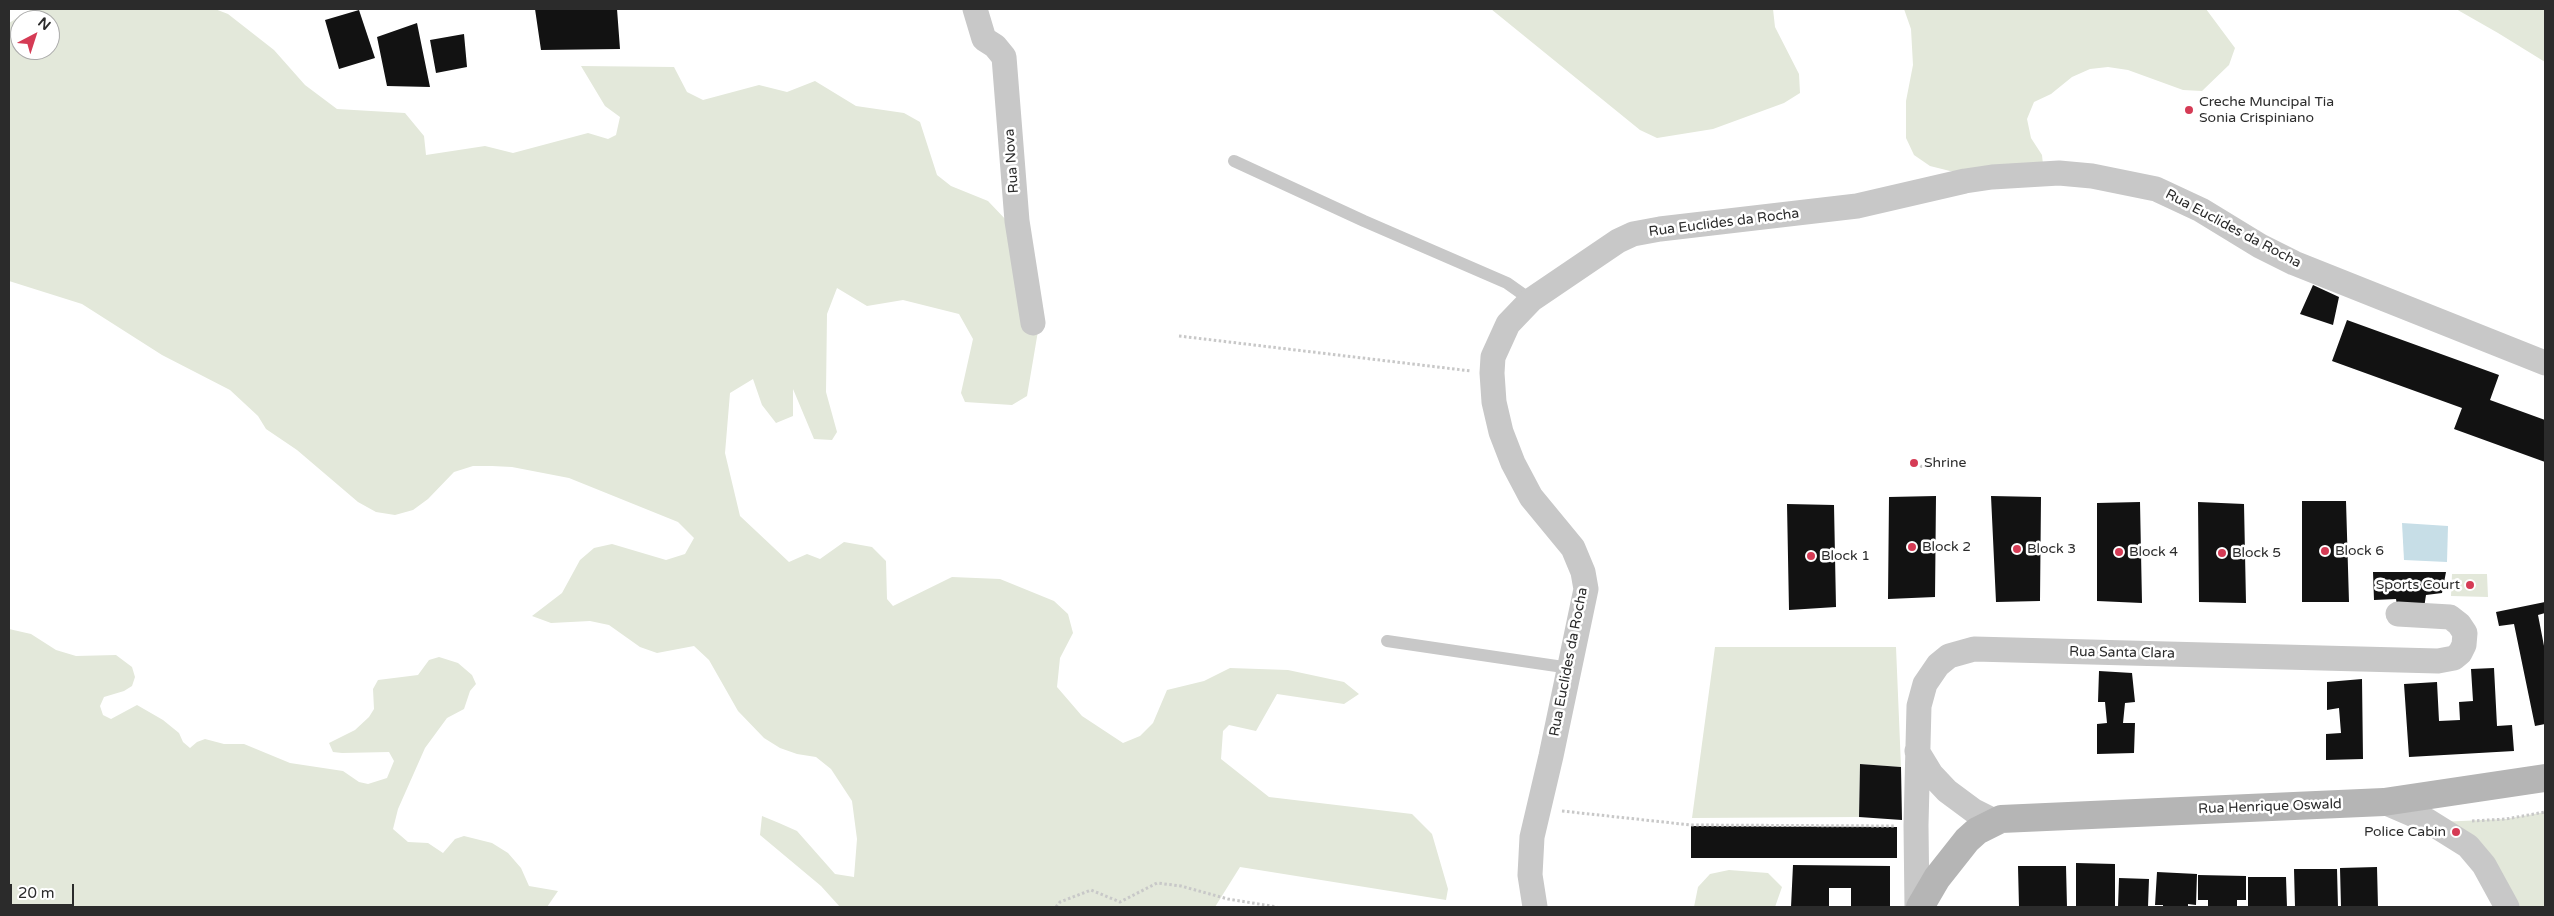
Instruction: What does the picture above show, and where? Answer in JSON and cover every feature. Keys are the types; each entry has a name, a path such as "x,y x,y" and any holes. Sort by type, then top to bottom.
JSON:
{"main road":[{"name":"Rua Henrique Oswald","path":"1919,907 1937,878 1967,840 1994,821 2011,817 2384,802 2545,778"}],"street":[{"name":"Rua Nova","path":"975,9 984,39 995,46 1004,57 1016,221 1033,323"},
{"name":"Rua Euclides da Rocha","path":"1536,907 1530,875 1530,853 1586,589 1583,572 1573,548 1546,516 1520,480 1501,432 1494,402 1492,373 1498,343 1508,324 1531,300 1618,241 1633,234 1660,229 1857,206 1965,181 2020,174 2059,173 2092,176 2156,189 2200,210 2260,246 2294,263 2545,363"},
{"name":"Rua Santa Clara","path":"1919,907 1916,825 1919,706 1925,684 1938,665 1949,656 1974,649 2438,661 2454,658 2460,653 2464,645 2465,633 2459,624 2450,617 2398,614"},
{"path":"1917,751 1931,774 1947,791 1974,811 1994,821"},
{"path":"2384,802 2428,821 2468,846 2484,865 2507,907"}],"lane":[{"path":"1234,161 1364,221 1507,283 1531,300"},
{"path":"1387,641 1570,668"}],"path":[{"path":"1179,336 1492,373"},
{"path":"1916,464 1924,468"},
{"path":"1539,808 1691,825 1916,825"},
{"path":"1056,907 1060,902 1090,890 1120,902 1157,884 1181,886 1228,899 1277,907"}],"shaded area":[{"path":"32,9 215,9 228,14 274,50 305,85 337,109 405,113 424,136 426,155 485,146 513,153 588,133 608,139 616,135 620,117 605,106 581,66 674,67 687,92 703,100 759,85 787,92 815,81 856,106 904,113 920,122 937,175 951,186 988,201 1008,222 1038,331 1027,396 1012,405 965,402 961,393 973,339 959,314 903,300 867,306 837,288 827,314 826,392 837,432 832,440 814,439 793,389 793,416 776,423 762,405 753,379 730,393 725,453 740,516 789,562 807,554 820,559 844,542 872,547 886,561 887,599 893,606 952,577 1000,579 1054,601 1068,614 1073,633 1060,658 1057,687 1082,716 1123,743 1140,736 1153,723 1167,690 1204,681 1230,668 1288,670 1344,682 1359,694 1344,704 1277,694 1256,731 1229,725 1223,731 1221,759 1269,797 1412,814 1432,834 1448,889 1446,900 1240,867 1215,907 840,907 821,886 760,835 762,816 797,831 835,874 854,877 857,839 852,801 831,769 816,757 797,754 780,748 764,738 738,711 709,660 694,646 657,653 640,647 609,625 590,621 551,623 532,616 562,593 580,560 594,548 612,544 666,560 685,554 694,538 678,522 569,478 512,467 492,466 473,466 454,472 428,499 413,510 395,515 376,512 358,502 297,450 266,429 258,416 230,390 162,355 82,304 9,281 9,23 10,60 60,60 60,10 30,10"},
{"path":"1491,9 1773,9 1775,27 1799,74 1800,93 1784,103 1713,129 1657,138 1640,130"},
{"path":"1904,9 2206,9 2235,48 2229,65 2202,91 2183,90 2128,70 2108,67 2090,69 2072,77 2051,94 2034,102 2027,119 2031,138 2042,155 2044,174 1950,171 1930,166 1914,155 1906,138 1906,101 1913,65 1911,29"},
{"path":"2456,9 2545,9 2545,62 2498,33"},
{"name":"Sports Court","path":"2452,574 2487,574 2488,597 2451,596"},
{"path":"9,629 31,634 56,650 76,656 116,655 132,667 135,677 132,686 124,691 104,697 100,706 103,715 111,719 137,705 163,720 179,733 183,742 190,748 197,742 205,739 224,744 244,744 290,763 343,771 359,782 368,784 387,778 394,761 389,752 333,752 329,743 355,730 369,717 374,709 373,689 378,680 418,675 429,660 439,657 458,663 472,675 476,684 470,691 464,709 447,718 425,748 398,809 393,829 408,842 428,843 443,853 455,839 464,836 492,843 508,853 521,868 529,886 558,891 547,907 9,907"},
{"path":"1715,647 1896,647 1901,767 1860,764 1859,817 1692,818"},
{"path":"2545,812 2545,907 2511,907 2439,822 2506,819"},
{"path":"1729,870 1768,873 1782,887 1775,907 1694,907 1698,887 1710,874"}],"water":[{"path":"2402,523 2448,526 2447,562 2404,560"}],"building":[{"path":"535,9 617,9 620,49 541,50"},
{"path":"359,10 375,58 339,69 325,20"},
{"path":"417,23 430,87 387,86 377,37"},
{"path":"464,34 467,67 436,73 430,40"},
{"path":"2313,285 2339,297 2333,325 2300,314"},
{"path":"2347,320 2499,375 2490,400 2545,420 2545,462 2454,429 2462,408 2332,361"},
{"name":"Block 2","path":"1936,496 1935,597 1888,599 1889,497"},
{"name":"Block 3","path":"1991,496 2041,497 2040,601 1996,602"},
{"name":"Block 6","path":"2302,501 2346,501 2349,602 2302,602"},
{"name":"Block 4","path":"2140,502 2142,603 2097,601 2097,503"},
{"name":"Block 5","path":"2198,502 2244,504 2246,603 2199,602"},
{"name":"Block 1","path":"1787,504 1834,505 1836,607 1789,610"},
{"path":"2373,572 2446,572 2442,593 2426,595 2424,608 2397,605 2396,599 2374,600"},
{"path":"2545,602 2545,613 2538,615 2545,651 2545,724 2535,726 2514,624 2499,626 2496,612"},
{"path":"2494,668 2497,726 2512,725 2514,751 2409,757 2404,684 2437,682 2439,721 2460,720 2459,702 2473,701 2471,669"},
{"path":"2099,671 2132,673 2135,702 2125,703 2123,723 2135,723 2134,753 2097,754 2097,724 2107,723 2105,702 2098,702"},
{"path":"2362,679 2363,759 2326,760 2326,734 2341,733 2339,708 2327,710 2327,682"},
{"path":"1860,764 1901,767 1902,820 1859,817"},
{"path":"1691,826 1897,827 1897,858 1691,858"},
{"path":"2076,863 2115,864 2115,907 2076,907"},
{"path":"1793,865 1890,866 1890,907 1851,907 1851,888 1829,888 1829,907 1791,907"},
{"path":"2018,866 2066,866 2067,907 2019,907"},
{"path":"2377,867 2378,907 2341,907 2340,868"},
{"path":"2294,869 2337,869 2338,907 2295,907"},
{"path":"2157,872 2197,874 2196,905 2188,904 2188,907 2163,907 2163,905 2155,905"},
{"path":"2198,875 2246,876 2246,900 2237,900 2237,907 2208,907 2208,900 2198,900"},
{"path":"2248,877 2286,877 2287,907 2248,907"},
{"path":"2119,878 2149,879 2148,907 2118,907"}],"place":[{"name":"Creche Muncipal Tia Sonia Crispiniano","path":"2189,110"},
{"name":"Shrine","path":"1914,463"},
{"name":"Block 2","path":"1912,547"},
{"name":"Block 3","path":"2017,549"},
{"name":"Block 6","path":"2325,551"},
{"name":"Block 4","path":"2119,552"},
{"name":"Block 5","path":"2222,553"},
{"name":"Block 1","path":"1811,556"},
{"name":"Sports Court","path":"2470,585"},
{"name":"Police Cabin","path":"2456,832"}]}
